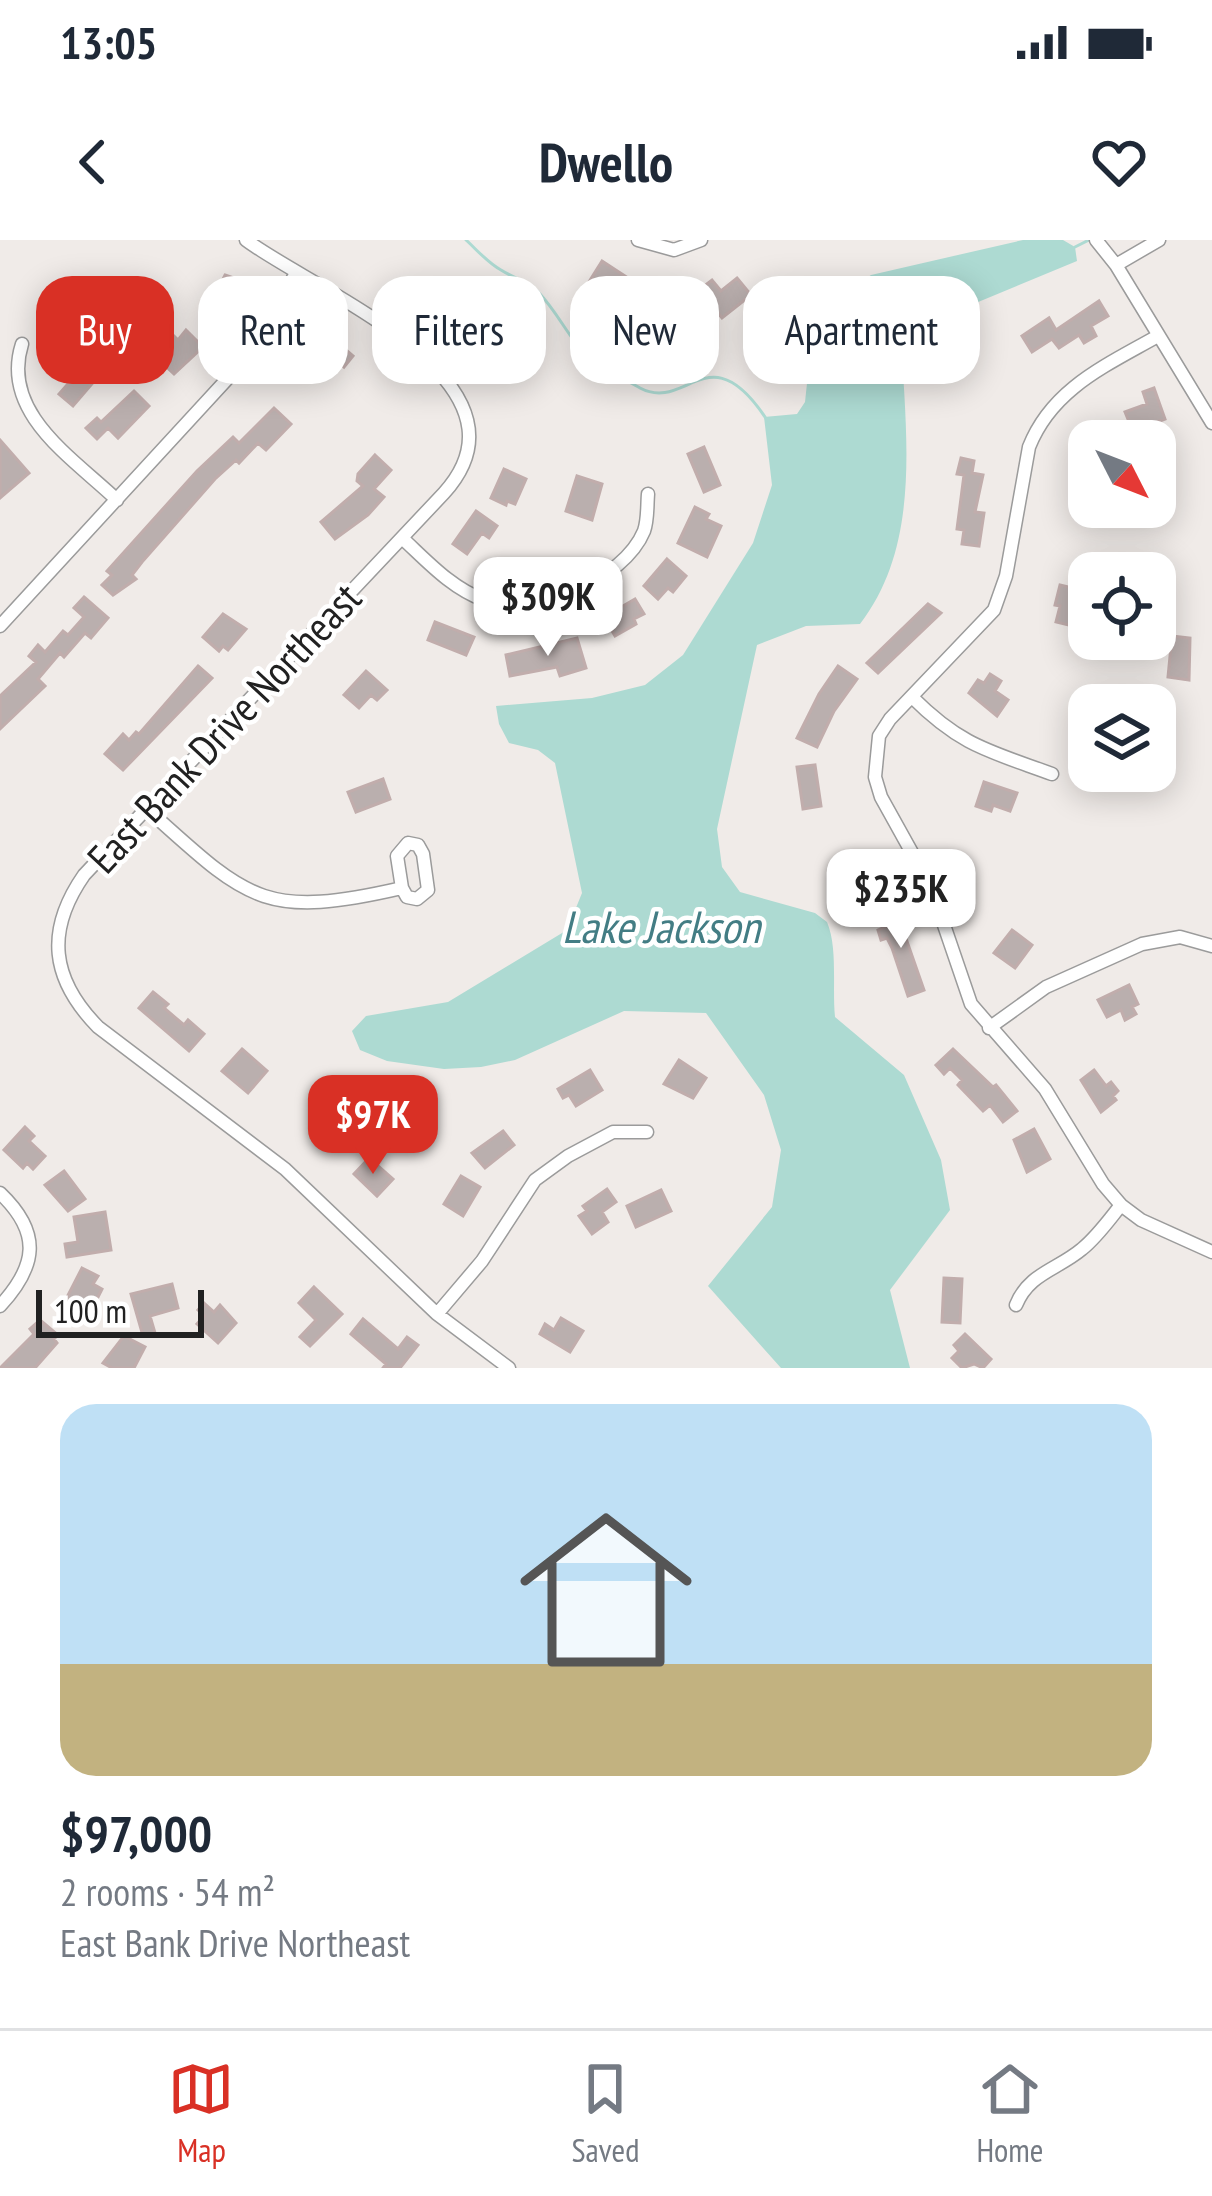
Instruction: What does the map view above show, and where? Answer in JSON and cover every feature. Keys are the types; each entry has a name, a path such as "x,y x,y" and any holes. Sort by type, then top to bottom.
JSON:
{"street":[{"name":"East Bank Drive Northeast","path":"246,240 296,274 369,311 447,381 462,403 469,441 465,461 454,482 70,894 58,950 71,996 98,1027 286,1169 437,1314 509,1368"},
{"path":"638,240 674,250 700,240"},
{"path":"1096,240 1212,423"},
{"path":"1116,265 1160,240"},
{"path":"0,626 252,352 296,274"},
{"path":"1156,337 1076,383 1036,429 1022,479 1006,576 994,610 879,736 875,777 881,797 931,887 971,1004 1045,1089 1103,1184 1121,1204 1141,1220 1212,1252"},
{"path":"22,344 13,378 20,400 50,438 117,500"},
{"path":"402,538 464,591 490,603 524,606 566,592 624,561 646,526 648,494"},
{"path":"911,698 942,728 971,745 1052,774"},
{"path":"147,809 210,867 260,896 329,902 402,887"},
{"path":"989,1028 1046,987 1142,944 1180,937 1212,946"},
{"path":"437,1314 482,1261 535,1180 614,1132 647,1132"},
{"path":"0,1193 23,1218 30,1249 26,1273 0,1306"},
{"path":"1016,1305 1034,1276 1086,1246 1121,1204"}],"water":[{"name":"Lake Jackson","path":"1023,240 1063,240 1075,247 1077,261 980,301 980,276 871,275"},
{"name":"Lake Jackson","path":"807,384 903,384 906,485 902,522 880,592 860,624 806,626 757,645 717,829 722,867 740,892 815,913 827,922 834,956 835,1017 904,1075 941,1160 950,1210 890,1290 910,1368 781,1368 708,1286 772,1207 781,1150 764,1095 706,1013 624,1011 515,1060 444,1069 387,1061 360,1050 352,1031 366,1016 448,1002 567,930 582,893 555,763 538,750 509,743 496,706 592,698 645,685 683,655 753,543 772,485 764,417 797,414 805,402"}],"building":[{"path":"602,261 625,276 593,276"},
{"path":"737,278 743,285 743,301 722,318 719,289"},
{"path":"1099,301 1108,316 1091,326 1096,336 1084,343 1079,335 1059,348 1052,339 1032,352 1022,336 1049,318 1056,330"},
{"path":"186,330 198,342 198,352 174,374 174,336 178,340"},
{"path":"68,384 92,384 73,406 59,394"},
{"path":"1154,388 1165,419 1128,420 1125,412 1147,404 1143,392"},
{"path":"134,391 149,406 118,438 108,428 97,439 86,428 97,418 101,422"},
{"path":"274,408 291,424 266,450 258,443 215,479 142,562 132,575 136,579 113,595 102,585 112,575 107,571 197,471 233,437 239,443"},
{"path":"0,440 29,473 0,498"},
{"path":"704,447 720,485 704,492 688,454"},
{"path":"375,455 391,470 374,489 384,497 335,539 321,522 363,486 357,481 358,474"},
{"path":"961,458 974,461 972,473 983,475 975,512 984,513 979,546 962,544 964,530 957,529 964,475 957,474"},
{"path":"504,469 526,479 515,504 491,498"},
{"path":"577,476 602,484 592,520 566,511"},
{"path":"695,507 721,526 707,557 678,543"},
{"path":"476,511 497,526 489,538 482,533 467,554 453,544"},
{"path":"667,559 686,576 673,592 668,588 658,599 644,586"},
{"path":"1060,585 1068,587 1068,625 1056,622 1060,606 1055,605"},
{"path":"84,597 108,618 91,638 85,633 64,657 60,653 38,679 45,686 0,729 0,696 36,662 29,656 38,645 45,652 63,631 68,635 84,617 74,608"},
{"path":"635,599 644,614 615,636 604,617"},
{"path":"928,604 941,613 878,673 867,663"},
{"path":"223,614 246,629 228,650 223,646 219,651 203,637"},
{"path":"435,622 474,637 466,655 428,640"},
{"path":"1176,636 1190,638 1189,680 1168,677 1170,660 1176,660"},
{"path":"577,638 586,668 560,676 557,667 510,676 506,655"},
{"path":"198,666 212,678 123,770 105,754 123,734 129,740 139,734"},
{"path":"838,666 857,679 817,747 797,738"},
{"path":"366,671 387,690 377,700 371,695 359,708 344,695"},
{"path":"990,674 1001,681 995,691 1008,700 997,716 969,693 978,680 984,683"},
{"path":"815,765 821,806 803,809 797,767"},
{"path":"383,779 390,799 356,812 348,792"},
{"path":"984,782 1017,793 1010,811 976,806"},
{"path":"895,907 924,990 908,996 892,948 887,938 881,940 878,930 885,927 880,913"},
{"path":"1012,930 1032,945 1015,968 994,953"},
{"path":"1129,985 1138,1004 1132,1007 1136,1014 1125,1020 1121,1010 1107,1017 1098,1000"},
{"path":"153,992 184,1025 188,1020 204,1034 189,1051 139,1008"},
{"path":"242,1049 267,1071 248,1093 222,1071"},
{"path":"953,1049 996,1085 1017,1111 1003,1122 990,1105 983,1111 958,1085 962,1080 950,1068 944,1074 936,1065"},
{"path":"679,1060 706,1078 693,1098 664,1084"},
{"path":"590,1070 602,1090 576,1106 569,1095 563,1098 558,1089"},
{"path":"1094,1070 1106,1086 1111,1082 1118,1091 1113,1096 1116,1100 1101,1112 1081,1080"},
{"path":"25,1127 34,1136 29,1141 45,1156 33,1169 27,1163 23,1168 4,1150"},
{"path":"1034,1129 1050,1159 1027,1172 1014,1140"},
{"path":"503,1131 514,1145 485,1168 472,1153"},
{"path":"369,1158 393,1179 377,1196 354,1174"},
{"path":"64,1171 85,1199 68,1211 45,1185"},
{"path":"461,1176 480,1187 463,1216 444,1204"},
{"path":"607,1189 616,1202 602,1212 608,1222 592,1234 579,1216 587,1211 583,1206"},
{"path":"661,1190 671,1211 636,1227 627,1206"},
{"path":"105,1212 111,1250 67,1257 65,1244 78,1242 74,1217"},
{"path":"82,1268 98,1276 93,1284 102,1289 89,1315 64,1303"},
{"path":"944,1278 962,1279 960,1323 942,1322"},
{"path":"172,1284 178,1308 150,1316 155,1333 143,1336 131,1294"},
{"path":"314,1287 342,1314 310,1346 300,1337 316,1320 299,1303"},
{"path":"204,1303 214,1312 220,1305 236,1323 218,1343 197,1324 204,1316 198,1310"},
{"path":"561,1318 583,1331 570,1352 540,1334 545,1324 554,1330"},
{"path":"363,1319 398,1349 407,1337 418,1345 400,1368 383,1368 386,1364 351,1334"},
{"path":"40,1320 58,1335 57,1343 35,1368 0,1368 34,1334 30,1329"},
{"path":"965,1334 991,1359 983,1368 974,1364 962,1368 952,1358 959,1351 954,1345"},
{"path":"124,1336 145,1347 134,1368 103,1363"}],"waterway":[{"path":"466,240 496,267 535,290 579,347 616,375 657,393 714,377 729,381 747,394 767,420"},
{"path":"1075,247 1089,240"}]}
